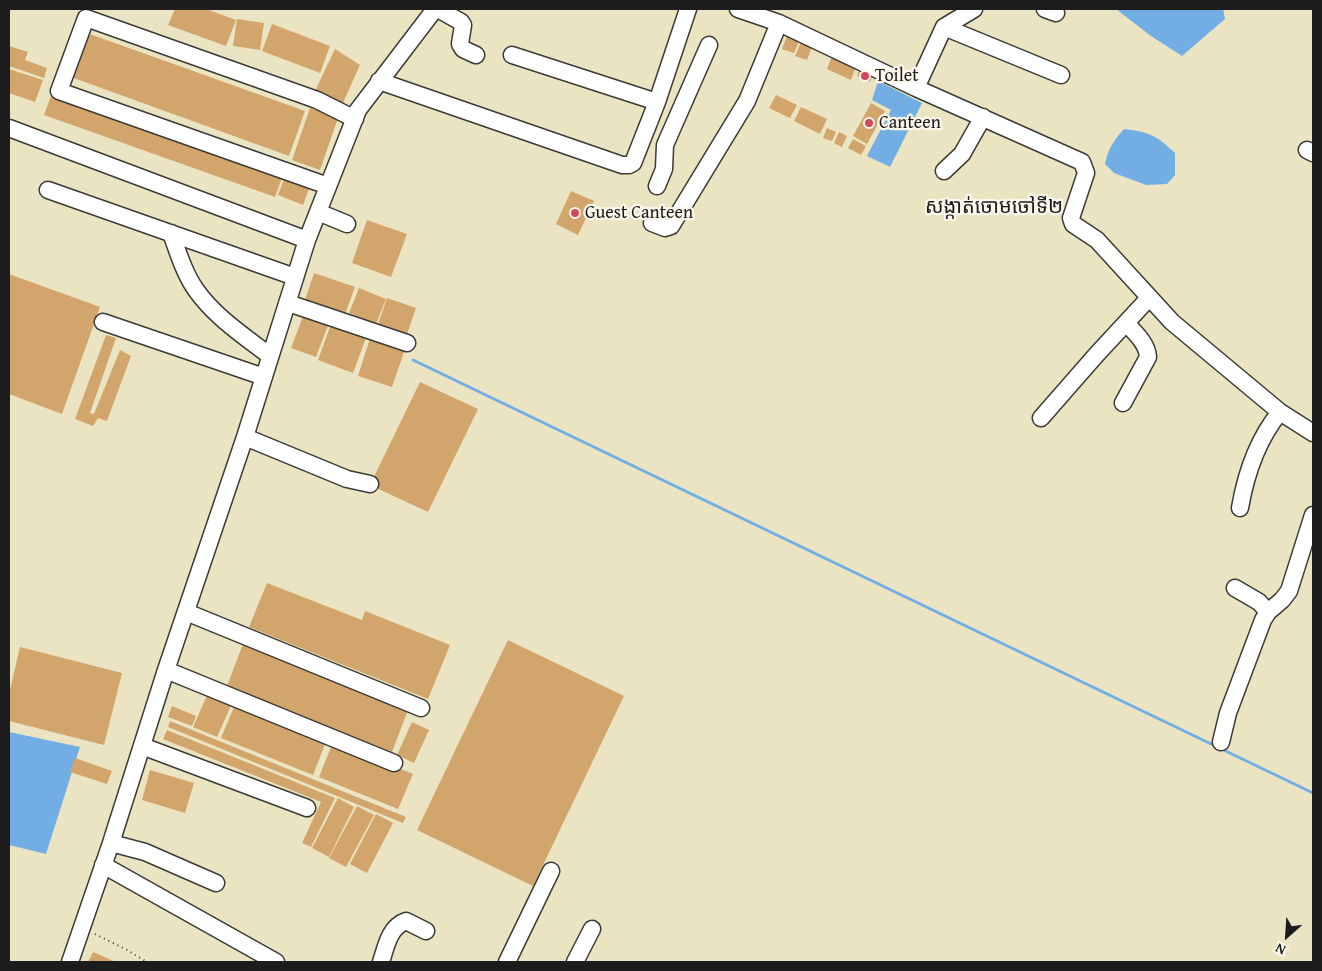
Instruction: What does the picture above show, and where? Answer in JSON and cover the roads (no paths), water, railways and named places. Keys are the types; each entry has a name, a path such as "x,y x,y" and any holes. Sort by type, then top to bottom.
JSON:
{"street":[{"path":"70,962 245,437 307,240 358,110 436,9 461,22 463,25 460,44 463,48 476,55"},
{"path":"379,81 622,165 629,165 633,163 654,109 688,9"},
{"path":"916,88 944,27 974,9"},
{"path":"747,10 1082,162 1086,173 1071,218 1073,224 1097,240 1172,322 1280,412 1313,432"},
{"path":"328,186 59,91 86,18 317,100 355,119"},
{"path":"652,223 666,228 671,226 747,101 779,23"},
{"path":"944,27 1061,75"},
{"path":"657,186 664,169 664,145 709,44"},
{"path":"512,55 654,109 673,122"},
{"path":"944,171 962,154 982,118"},
{"path":"9,128 307,240"},
{"path":"48,190 295,277"},
{"path":"318,212 347,224"},
{"path":"171,233 186,272 195,289 216,314 270,356"},
{"path":"1041,418 1149,298"},
{"path":"288,303 407,343"},
{"path":"103,322 264,377"},
{"path":"1123,402 1148,357 1148,351 1144,344 1126,323"},
{"path":"1240,508 1244,481 1252,460 1264,432 1280,412"},
{"path":"245,437 347,479 370,484"},
{"path":"1221,742 1242,670 1263,620 1268,612 1289,591 1313,515"},
{"path":"1235,588 1259,602 1268,612"},
{"path":"186,612 421,708"},
{"path":"166,670 394,763"},
{"path":"142,746 307,808"},
{"path":"111,843 145,852 216,883"},
{"path":"103,865 276,962"},
{"path":"507,962 551,871"},
{"path":"381,962 393,930 398,924 406,921 426,931"},
{"path":"575,962 592,929"}],"water":[{"path":"1116,9 1223,9 1225,19 1182,56 1151,36"},
{"path":"878,81 922,103 890,167 867,156 891,110 872,100"},
{"path":"1124,129 1152,135 1175,153 1175,175 1167,184 1146,185 1114,173 1105,164 1112,145"},
{"path":"9,732 80,747 46,854 9,845"}],"waterway":[{"path":"413,360 1313,793"}],"place":[{"name":"Toilet","path":"865,76"},
{"name":"Canteen","path":"869,123"},
{"name":"Guest Canteen","path":"575,213"}],"district":[{"name":"សង្កាត់ចោមចៅទី២","path":"994,208"}]}
